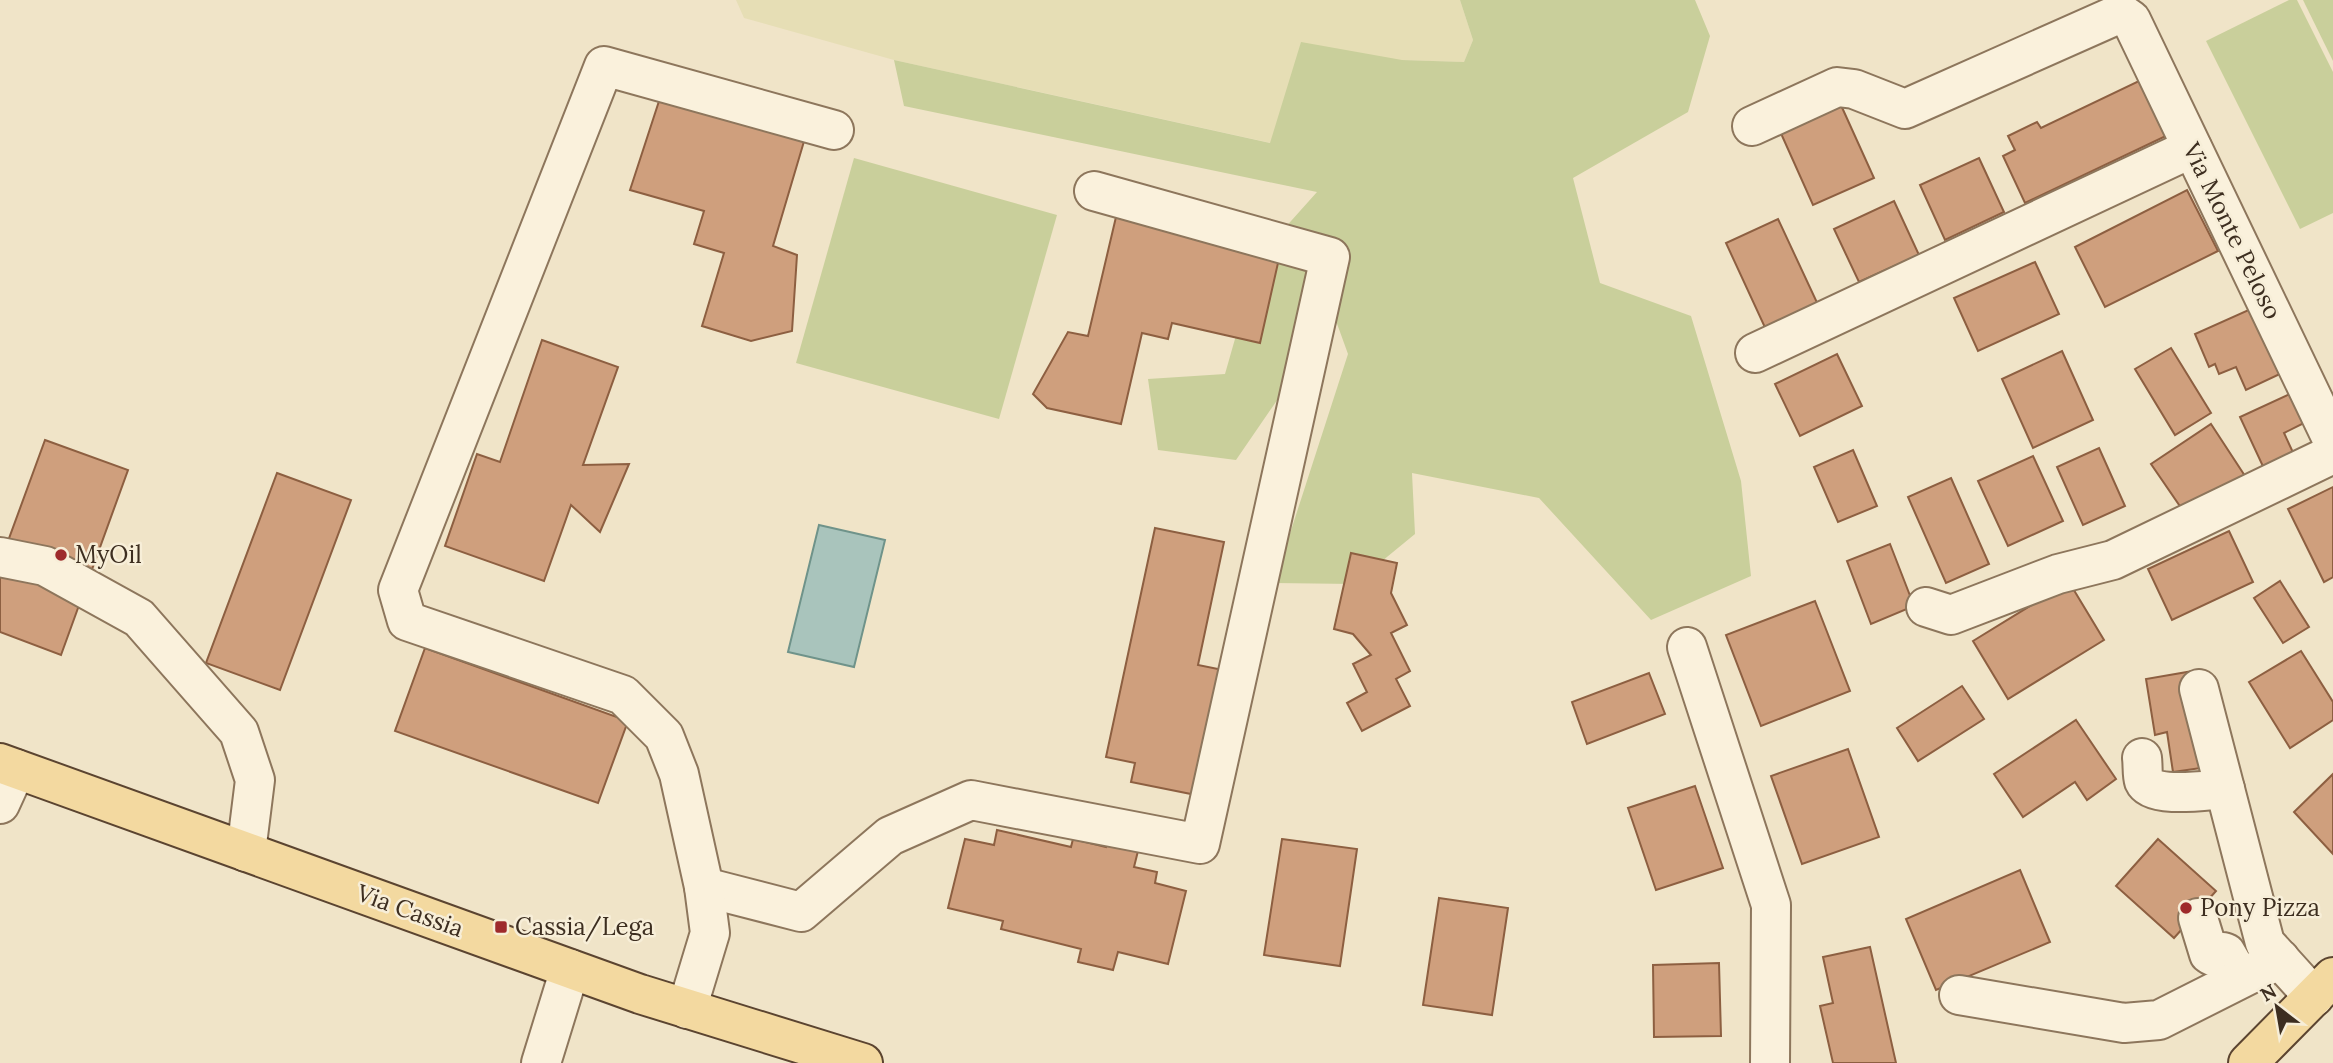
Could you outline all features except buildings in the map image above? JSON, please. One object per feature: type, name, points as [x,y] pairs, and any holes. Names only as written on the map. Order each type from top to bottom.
[{"type":"main road","name":"Via Cassia","points":[[8,766],[570,969],[687,1009],[863,1063]]},
{"type":"main road","points":[[2248,1063],[2324,987]]},
{"type":"street","name":"Via Monte Peloso","points":[[1752,126],[1837,87],[1854,89],[1905,109],[2121,13],[2131,20],[2333,441]]},
{"type":"street","points":[[687,1009],[710,933],[704,887],[679,774],[664,736],[623,695],[407,621],[398,590],[604,66],[834,130]]},
{"type":"street","points":[[1755,353],[2192,148]]},
{"type":"street","points":[[704,887],[800,912],[890,836],[971,800],[1200,844],[1330,257],[1094,191]]},
{"type":"street","points":[[1926,607],[1951,615],[2058,574],[2113,560],[2333,454]]},
{"type":"street","points":[[0,557],[45,566],[139,618],[239,732],[255,780],[246,852]]},
{"type":"street","points":[[1687,647],[1771,905],[1770,1063]]},
{"type":"street","points":[[2199,689],[2265,943],[2280,959],[2324,987]]},
{"type":"street","points":[[2142,758],[2144,781],[2152,789],[2162,792],[2225,789]]},
{"type":"street","points":[[0,804],[8,766]]},
{"type":"street","points":[[2198,918],[2209,954],[2212,956],[2226,953],[2240,978]]},
{"type":"street","points":[[1959,995],[2124,1023],[2159,1020],[2280,959]]},
{"type":"street","points":[[541,1063],[570,969]]},
{"type":"shaded area","points":[[736,0],[1460,0],[1473,40],[1464,62],[1402,60],[1271,143],[894,60],[744,18]]},
{"type":"green space","points":[[1460,0],[1695,0],[1710,36],[1688,112],[1573,178],[1600,283],[1691,316],[1741,481],[1751,576],[1651,620],[1539,498],[1412,473],[1415,534],[1354,584],[1274,583],[1348,354],[1323,285],[1319,339],[1236,460],[1158,450],[1148,379],[1225,374],[1258,258],[1317,192],[904,106],[894,60],[1270,143],[1301,42],[1402,60],[1464,62],[1473,40]]},
{"type":"green space","points":[[2289,0],[2297,0],[2333,72],[2333,213],[2300,229],[2206,41]]},
{"type":"green space","points":[[2303,0],[2333,0],[2333,61]]},
{"type":"green space","points":[[854,158],[1057,215],[999,419],[796,363]]},
{"type":"water","points":[[819,525],[885,540],[854,667],[788,652]]},
{"type":"place","name":"MyOil","points":[[61,555]]},
{"type":"place","name":"Pony Pizza","points":[[2186,908]]},
{"type":"place","name":"Cassia/Lega","points":[[501,927]]}]
